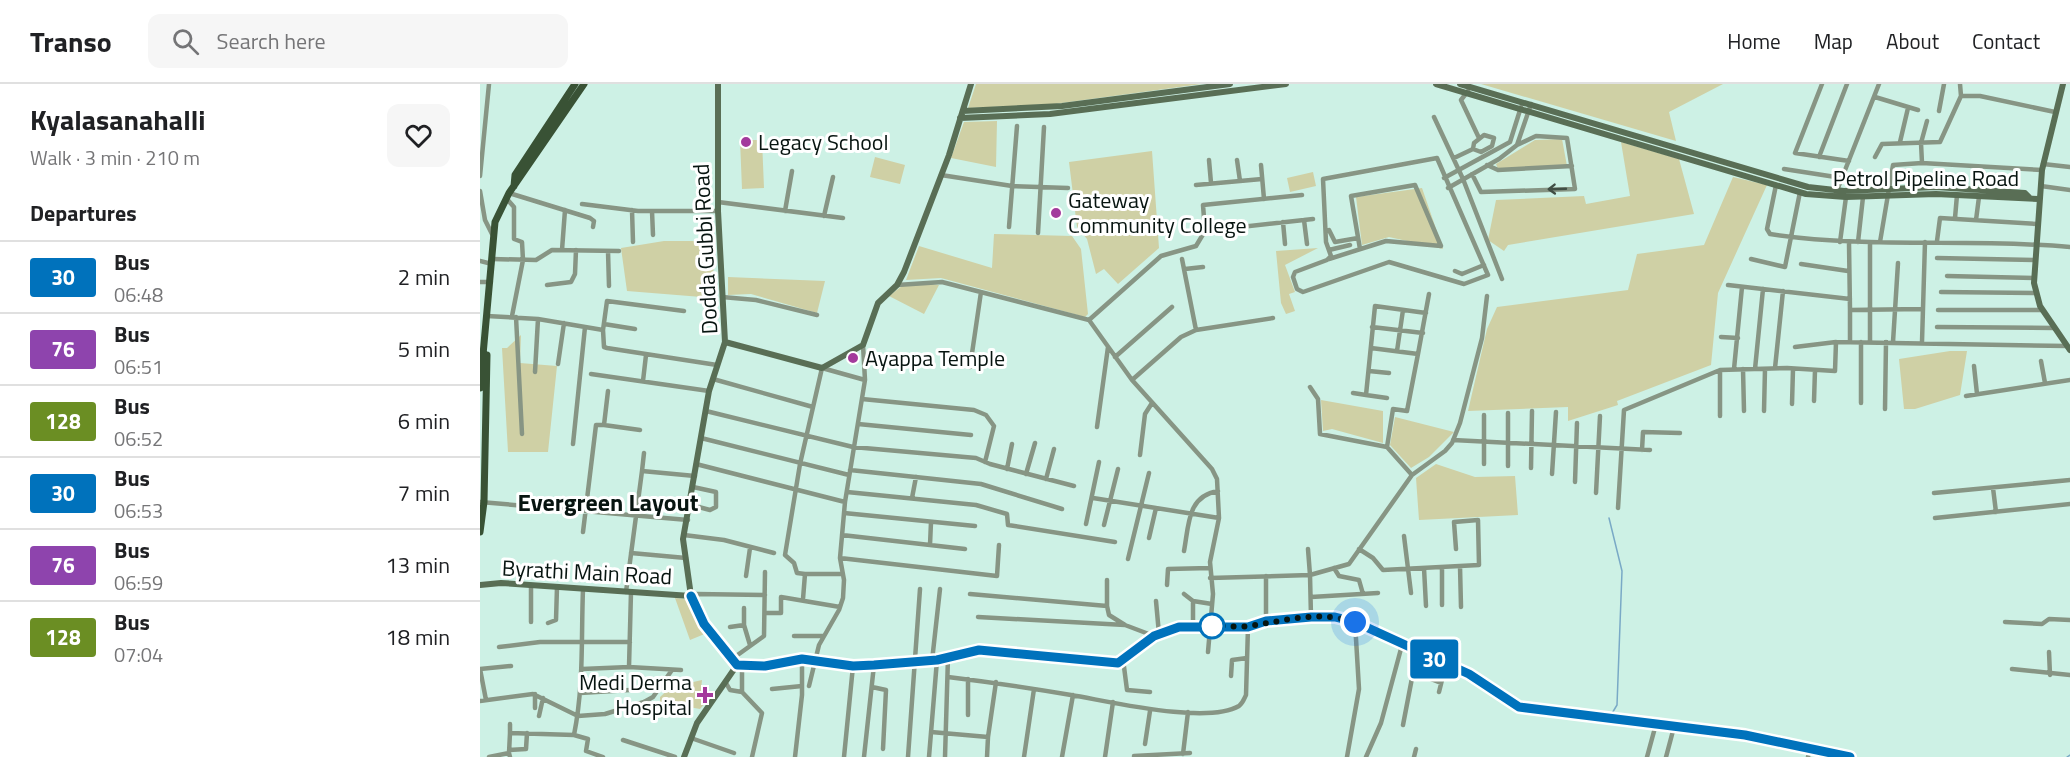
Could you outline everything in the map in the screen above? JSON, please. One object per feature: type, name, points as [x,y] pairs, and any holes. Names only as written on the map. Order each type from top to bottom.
[{"type":"main road","points":[[514,186],[516,175],[575,84]]},
{"type":"main road","points":[[480,388],[491,282],[492,234],[508,195],[584,84]]},
{"type":"main road","name":"Dodda Gubbi Road","points":[[718,84],[718,211],[725,342],[822,368]]},
{"type":"main road","points":[[822,368],[863,345],[878,303],[897,285],[904,272],[941,175],[971,84]]},
{"type":"main road","points":[[961,114],[1034,116],[1230,84]]},
{"type":"main road","points":[[1157,96],[1286,84]]},
{"type":"main road","name":"Petrol Pipeline Road","points":[[1436,84],[1530,107],[1846,197],[1863,197],[1887,192],[1975,194]]},
{"type":"main road","name":"Petrol Pipeline Road","points":[[1460,84],[1468,92]]},
{"type":"main road","points":[[2063,84],[2042,167],[2034,278],[2035,293],[2042,310],[2068,348]]},
{"type":"main road","name":"Petrol Pipeline Road","points":[[1651,143],[1800,192],[1975,194],[2038,199]]},
{"type":"main road","points":[[725,342],[710,391],[684,535],[691,596],[704,624],[739,665],[765,666],[802,659],[853,666],[914,663],[934,661],[979,650],[1118,663],[1157,635],[1193,625],[1248,627],[1266,621],[1335,617],[1355,622],[1469,674],[1519,707],[1602,715],[1617,720],[1745,735],[1851,757]]},
{"type":"main road","points":[[480,532],[484,348]]},
{"type":"main road","name":"Byrathi Main Road","points":[[480,585],[531,585],[691,596]]},
{"type":"main road","points":[[684,757],[697,723],[739,665]]},
{"type":"street","points":[[480,176],[482,127],[489,84]]},
{"type":"street","points":[[1822,84],[1795,153],[1849,161]]},
{"type":"street","points":[[1819,157],[1847,84]]},
{"type":"street","points":[[1836,193],[1879,84]]},
{"type":"street","points":[[1939,111],[1944,84]]},
{"type":"street","points":[[1875,157],[1879,145],[1941,141],[1961,96],[1960,84]]},
{"type":"street","points":[[1468,92],[1468,102],[1463,107],[1479,138]]},
{"type":"street","points":[[1961,96],[1980,96],[2055,112]]},
{"type":"street","points":[[1875,97],[1918,111]]},
{"type":"street","points":[[480,105],[487,106]]},
{"type":"street","points":[[1444,178],[1510,142],[1521,105]]},
{"type":"street","points":[[1517,145],[1530,107]]},
{"type":"street","points":[[1900,142],[1908,108]]},
{"type":"street","points":[[1434,117],[1460,171],[1502,279]]},
{"type":"street","points":[[1922,163],[1921,143],[1927,121]]},
{"type":"street","points":[[1009,227],[1017,126]]},
{"type":"street","points":[[1038,232],[1044,127]]},
{"type":"street","points":[[1454,158],[1473,149],[1479,138],[1489,135],[1495,142],[1483,151],[1473,149]]},
{"type":"street","points":[[1448,188],[1472,174],[1488,166],[1517,145],[1536,136],[1568,138],[1575,189],[1481,192],[1472,174]]},
{"type":"street","points":[[1329,259],[1323,179],[1437,158],[1448,188],[1488,275],[1464,284],[1389,262],[1304,292],[1297,290],[1293,277],[1295,272],[1386,241],[1441,246],[1415,184],[1351,196],[1360,249]]},
{"type":"street","points":[[1482,158],[1488,166],[1498,170],[1572,166]]},
{"type":"street","points":[[1209,160],[1211,183]]},
{"type":"street","points":[[1238,160],[1239,181]]},
{"type":"street","points":[[1880,242],[1891,167],[1922,163],[2070,167]]},
{"type":"street","points":[[1261,165],[1264,199]]},
{"type":"street","points":[[1784,169],[1842,178]]},
{"type":"street","points":[[785,211],[792,171]]},
{"type":"street","points":[[941,175],[1012,186],[1068,188]]},
{"type":"street","points":[[824,216],[833,177]]},
{"type":"street","points":[[1196,185],[1262,179]]},
{"type":"street","points":[[1776,184],[1767,232],[1790,237],[1849,243],[1937,241],[2070,247]]},
{"type":"street","points":[[2041,186],[2070,190]]},
{"type":"street","points":[[480,191],[483,220],[492,234]]},
{"type":"street","points":[[1751,259],[1785,267],[1800,192]]},
{"type":"street","points":[[1975,194],[1976,220]]},
{"type":"street","points":[[508,195],[590,218],[594,221],[593,227]]},
{"type":"street","points":[[508,195],[514,207],[514,239],[522,242],[523,260],[514,317],[522,434]]},
{"type":"street","points":[[1089,320],[1161,256],[1196,246],[1205,231],[1203,205],[1302,195]]},
{"type":"street","points":[[1955,218],[1957,195]]},
{"type":"street","points":[[1840,242],[1846,197]]},
{"type":"street","points":[[1857,242],[1863,197]]},
{"type":"street","points":[[718,202],[843,218]]},
{"type":"street","points":[[582,204],[632,210],[718,211]]},
{"type":"street","points":[[562,250],[565,210]]},
{"type":"street","points":[[632,210],[633,242]]},
{"type":"street","points":[[652,211],[653,234]]},
{"type":"street","points":[[1937,241],[1940,218],[2037,224]]},
{"type":"street","points":[[1205,231],[1313,219]]},
{"type":"street","points":[[1304,220],[1307,244]]},
{"type":"street","points":[[1283,222],[1285,244]]},
{"type":"street","points":[[1327,224],[1335,242],[1358,238]]},
{"type":"street","points":[[1870,242],[1868,274],[1871,288],[1870,342]]},
{"type":"street","points":[[1922,342],[1925,242]]},
{"type":"street","points":[[1849,243],[1850,342]]},
{"type":"street","points":[[1329,250],[1350,246]]},
{"type":"street","points":[[480,261],[538,259],[551,250],[619,251]]},
{"type":"street","points":[[547,285],[571,282],[575,274],[576,250]]},
{"type":"street","points":[[608,251],[609,286]]},
{"type":"street","points":[[1937,258],[2035,260]]},
{"type":"street","points":[[1182,259],[1196,330]]},
{"type":"street","points":[[1893,342],[1898,263]]},
{"type":"street","points":[[1802,264],[1848,271]]},
{"type":"street","points":[[1455,271],[1462,274],[1484,265]]},
{"type":"street","points":[[1185,269],[1203,267]]},
{"type":"street","points":[[1947,276],[2034,278]]},
{"type":"street","points":[[480,282],[491,282]]},
{"type":"street","points":[[897,285],[942,282],[1089,320],[1132,380],[1212,469],[1217,479],[1218,518],[1210,568],[1212,604],[1208,652]]},
{"type":"street","points":[[1728,285],[1850,299]]},
{"type":"street","points":[[1734,369],[1742,287]]},
{"type":"street","points":[[1755,369],[1763,289]]},
{"type":"street","points":[[970,367],[981,291]]},
{"type":"street","points":[[1775,368],[1783,291]]},
{"type":"street","points":[[1941,292],[2035,293]]},
{"type":"street","points":[[1387,447],[1393,409],[1407,411],[1430,294]]},
{"type":"street","points":[[1210,578],[1310,575],[1349,564],[1412,475],[1445,451],[1453,440],[1460,423],[1482,338],[1487,296]]},
{"type":"street","points":[[599,297],[607,301],[684,311]]},
{"type":"street","points":[[722,297],[756,300],[817,315]]},
{"type":"street","points":[[607,301],[604,347],[717,365]]},
{"type":"street","points":[[1366,395],[1374,306],[1426,313]]},
{"type":"street","points":[[1115,357],[1172,307]]},
{"type":"street","points":[[1850,310],[1922,309]]},
{"type":"street","points":[[1397,351],[1403,310]]},
{"type":"street","points":[[1938,310],[2042,310]]},
{"type":"street","points":[[487,316],[538,319],[585,327],[635,329]]},
{"type":"street","points":[[1132,380],[1181,337],[1196,330],[1273,318]]},
{"type":"street","points":[[535,372],[538,319]]},
{"type":"street","points":[[558,364],[564,323]]},
{"type":"street","points":[[573,444],[585,327]]},
{"type":"street","points":[[1372,327],[1423,333]]},
{"type":"street","points":[[1937,327],[2054,328]]},
{"type":"street","points":[[1721,337],[1738,338]]},
{"type":"street","points":[[1795,347],[1836,342],[1922,342],[2068,348]]},
{"type":"street","points":[[1618,508],[1624,410],[1720,370],[1775,368],[1835,371],[1836,342]]},
{"type":"street","points":[[1861,342],[1861,403]]},
{"type":"street","points":[[1885,409],[1886,342]]},
{"type":"street","points":[[808,686],[814,659],[840,607],[843,574],[840,558],[845,502],[865,380],[863,345]]},
{"type":"street","points":[[1096,427],[1108,347]]},
{"type":"street","points":[[1371,348],[1418,354]]},
{"type":"street","points":[[643,381],[646,355]]},
{"type":"street","points":[[2041,362],[2045,383]]},
{"type":"street","points":[[1974,366],[1977,394]]},
{"type":"street","points":[[843,574],[797,573],[794,563],[785,555],[800,464],[822,368],[865,380]]},
{"type":"street","points":[[1743,369],[1744,411]]},
{"type":"street","points":[[1764,411],[1765,369]]},
{"type":"street","points":[[1792,404],[1793,369]]},
{"type":"street","points":[[1720,370],[1720,416]]},
{"type":"street","points":[[1814,401],[1815,370]]},
{"type":"street","points":[[1369,371],[1389,373]]},
{"type":"street","points":[[591,374],[710,391]]},
{"type":"street","points":[[713,379],[813,407]]},
{"type":"street","points":[[1966,396],[2070,380]]},
{"type":"street","points":[[1310,387],[1318,399],[1320,434],[1387,447],[1412,475]]},
{"type":"street","points":[[604,425],[608,391]]},
{"type":"street","points":[[1353,393],[1387,398]]},
{"type":"street","points":[[862,399],[974,410],[986,415],[994,426],[985,462]]},
{"type":"street","points":[[1140,455],[1145,414],[1152,403]]},
{"type":"street","points":[[706,411],[854,447],[965,457],[1074,486]]},
{"type":"street","points":[[1531,468],[1532,411]]},
{"type":"street","points":[[1552,474],[1556,412]]},
{"type":"street","points":[[1508,413],[1508,466]]},
{"type":"street","points":[[1484,415],[1484,464]]},
{"type":"street","points":[[1596,494],[1600,416]]},
{"type":"street","points":[[1575,482],[1577,423]]},
{"type":"street","points":[[858,424],[971,435]]},
{"type":"street","points":[[583,532],[596,425],[640,430]]},
{"type":"street","points":[[1642,450],[1643,432],[1680,433]]},
{"type":"street","points":[[701,438],[800,464],[850,473],[981,484],[1062,509]]},
{"type":"street","points":[[1453,440],[1650,450]]},
{"type":"street","points":[[1026,474],[1035,442]]},
{"type":"street","points":[[1007,469],[1012,444]]},
{"type":"street","points":[[1046,479],[1054,449]]},
{"type":"street","points":[[629,667],[631,553],[644,453]]},
{"type":"street","points":[[1086,524],[1099,462]]},
{"type":"street","points":[[696,464],[845,502]]},
{"type":"street","points":[[1104,525],[1118,469]]},
{"type":"street","points":[[642,471],[695,476]]},
{"type":"street","points":[[1128,559],[1149,473]]},
{"type":"street","points":[[912,498],[916,477]]},
{"type":"street","points":[[1934,493],[2070,480]]},
{"type":"street","points":[[691,505],[710,510],[716,507],[716,492],[693,487]]},
{"type":"street","points":[[1993,488],[1996,512]]},
{"type":"street","points":[[1184,551],[1191,514],[1197,499],[1218,491]]},
{"type":"street","points":[[847,492],[976,505],[1007,514],[1008,525],[1115,542]]},
{"type":"street","points":[[1092,498],[1218,518]]},
{"type":"street","points":[[482,502],[688,520]]},
{"type":"street","points":[[1935,518],[2070,504]]},
{"type":"street","points":[[1149,538],[1156,508]]},
{"type":"street","points":[[844,513],[975,526]]},
{"type":"street","points":[[1359,549],[1373,558],[1383,570],[1479,565],[1478,520],[1454,522],[1456,549]]},
{"type":"street","points":[[930,545],[931,522]]},
{"type":"street","points":[[684,535],[724,540],[774,553]]},
{"type":"street","points":[[842,535],[965,549]]},
{"type":"street","points":[[1404,536],[1410,569],[1411,593]]},
{"type":"street","points":[[840,558],[997,576],[999,545]]},
{"type":"street","points":[[746,576],[750,548]]},
{"type":"street","points":[[1308,549],[1311,617]]},
{"type":"street","points":[[631,553],[686,558]]},
{"type":"street","points":[[1460,566],[1461,607]]},
{"type":"street","points":[[1442,567],[1442,605]]},
{"type":"street","points":[[1167,585],[1168,569],[1210,568]]},
{"type":"street","points":[[1334,568],[1339,576],[1359,580],[1363,594]]},
{"type":"street","points":[[1424,568],[1426,606]]},
{"type":"street","points":[[732,659],[764,636],[765,572]]},
{"type":"street","points":[[803,599],[805,574]]},
{"type":"street","points":[[1266,576],[1266,621]]},
{"type":"street","points":[[1107,580],[1109,615],[1125,625]]},
{"type":"street","points":[[531,585],[531,622]]},
{"type":"street","points":[[548,623],[556,620],[557,587]]},
{"type":"street","points":[[574,735],[582,669],[580,643],[583,589]]},
{"type":"street","points":[[929,757],[940,589]]},
{"type":"street","points":[[908,757],[920,590]]},
{"type":"street","points":[[1311,597],[1378,593]]},
{"type":"street","points":[[691,596],[696,594],[765,595]]},
{"type":"street","points":[[970,594],[1107,606]]},
{"type":"street","points":[[1184,594],[1193,601],[1212,604]]},
{"type":"street","points":[[765,613],[781,613],[782,597],[840,607]]},
{"type":"street","points":[[978,617],[1125,625],[1157,635],[1156,601]]},
{"type":"street","points":[[1193,601],[1193,625]]},
{"type":"street","points":[[744,608],[744,625],[750,645]]},
{"type":"street","points":[[2005,622],[2042,624],[2049,619],[2070,620]]},
{"type":"street","points":[[1347,757],[1359,689],[1355,622]]},
{"type":"street","points":[[730,627],[744,625]]},
{"type":"street","points":[[948,677],[996,682],[1113,702],[1150,711],[1188,712],[1230,709],[1242,703],[1246,695],[1248,627]]},
{"type":"street","points":[[794,636],[824,636]]},
{"type":"street","points":[[500,647],[540,642],[630,642]]},
{"type":"street","points":[[1366,757],[1381,723],[1402,645]]},
{"type":"street","points":[[1402,725],[1417,652]]},
{"type":"street","points":[[2049,652],[2050,675]]},
{"type":"street","points":[[945,757],[948,657]]},
{"type":"street","points":[[1231,676],[1232,660],[1247,658]]},
{"type":"street","points":[[795,757],[802,686],[802,659]]},
{"type":"street","points":[[1123,659],[1127,690],[1150,692]]},
{"type":"street","points":[[1439,692],[1446,664]]},
{"type":"street","points":[[739,665],[742,692]]},
{"type":"street","points":[[864,757],[874,665]]},
{"type":"street","points":[[486,700],[480,669],[511,666]]},
{"type":"street","points":[[844,757],[853,666]]},
{"type":"street","points":[[582,669],[629,667],[681,670]]},
{"type":"street","points":[[2012,669],[2050,675],[2070,675]]},
{"type":"street","points":[[480,701],[535,694],[578,716],[605,714],[653,697],[672,670]]},
{"type":"street","points":[[1413,672],[1441,683]]},
{"type":"street","points":[[968,679],[968,715]]},
{"type":"street","points":[[987,757],[996,682]]},
{"type":"street","points":[[726,683],[730,690],[742,692],[762,713],[752,757]]},
{"type":"street","points":[[772,689],[802,686]]},
{"type":"street","points":[[872,687],[886,690],[884,749]]},
{"type":"street","points":[[1024,757],[1034,689]]},
{"type":"street","points":[[580,693],[630,690]]},
{"type":"street","points":[[535,694],[535,708]]},
{"type":"street","points":[[1062,757],[1073,695]]},
{"type":"street","points":[[510,696],[510,703]]},
{"type":"street","points":[[539,716],[543,698]]},
{"type":"street","points":[[1105,757],[1113,702]]},
{"type":"street","points":[[1145,744],[1150,711]]},
{"type":"street","points":[[1183,754],[1188,712]]},
{"type":"street","points":[[510,724],[510,753]]},
{"type":"street","points":[[1647,757],[1656,724]]},
{"type":"street","points":[[1666,757],[1674,727]]},
{"type":"street","points":[[932,732],[988,736]]},
{"type":"street","points":[[510,733],[574,735],[588,739],[586,751],[603,757]]},
{"type":"street","points":[[489,757],[527,749],[527,733]]},
{"type":"street","points":[[691,738],[734,753]]},
{"type":"street","points":[[623,740],[675,757]]},
{"type":"street","points":[[1414,757],[1416,749]]},
{"type":"street","points":[[1808,757],[1810,749]]},
{"type":"street","points":[[1134,756],[1190,753]]},
{"type":"green space","points":[[976,84],[1202,84],[1054,104],[968,108]]},
{"type":"green space","points":[[1481,84],[1723,84],[1669,112],[1676,141]]},
{"type":"green space","points":[[997,121],[996,167],[951,158],[964,122]]},
{"type":"green space","points":[[1562,139],[1567,166],[1498,169],[1496,164],[1535,140]]},
{"type":"green space","points":[[740,140],[762,140],[764,188],[742,189]]},
{"type":"green space","points":[[1621,142],[1679,159],[1694,214],[1508,245],[1504,251],[1488,240],[1496,200],[1584,196],[1586,204],[1630,196]]},
{"type":"green space","points":[[1152,151],[1159,248],[1118,284],[1104,269],[1096,274],[1087,239],[1077,227],[1069,162]]},
{"type":"green space","points":[[875,157],[905,165],[900,184],[870,177]]},
{"type":"green space","points":[[1313,172],[1316,186],[1290,192],[1287,178]]},
{"type":"green space","points":[[1733,177],[1767,185],[1718,293],[1711,365],[1617,401],[1618,405],[1568,421],[1568,407],[1468,411],[1487,329],[1497,307],[1628,290],[1637,254],[1704,245]]},
{"type":"green space","points":[[1422,188],[1443,249],[1389,237],[1362,245],[1356,197]]},
{"type":"green space","points":[[994,234],[1072,236],[1081,249],[1088,314],[1085,317],[941,278],[906,280],[919,246],[992,268]]},
{"type":"green space","points":[[664,241],[713,241],[714,298],[627,291],[621,248]]},
{"type":"green space","points":[[1318,248],[1285,265],[1295,292],[1289,294],[1295,311],[1286,314],[1281,303],[1276,251]]},
{"type":"green space","points":[[728,277],[825,281],[817,313],[751,294],[728,295]]},
{"type":"green space","points":[[924,283],[939,285],[924,314],[889,296],[902,286]]},
{"type":"green space","points":[[521,335],[520,363],[557,366],[548,452],[508,452],[502,348],[507,348]]},
{"type":"green space","points":[[1950,351],[1967,351],[1960,395],[1915,409],[1904,409],[1899,359]]},
{"type":"green space","points":[[1321,400],[1383,411],[1383,443],[1332,429],[1323,431]]},
{"type":"green space","points":[[1395,417],[1454,432],[1429,457],[1411,468],[1390,445]]},
{"type":"green space","points":[[1436,464],[1475,477],[1515,476],[1518,515],[1419,520],[1416,478]]},
{"type":"green space","points":[[675,598],[686,599],[707,633],[690,640]]},
{"type":"green space","points":[[702,680],[700,699],[708,700],[700,709],[660,702],[660,697],[671,687]]},
{"type":"waterway","points":[[1609,518],[1622,571],[1617,705],[1611,715]]},
{"type":"bus line","name":"30","points":[[691,596],[704,624],[737,665],[765,666],[802,659],[853,666],[914,663],[979,650],[1118,663],[1154,636],[1179,627],[1193,625],[1248,627],[1266,621],[1290,618],[1335,617],[1355,622],[1469,674],[1519,707],[1602,715],[1620,720],[1745,735],[1850,757]]},
{"type":"place","name":"Legacy School","points":[[746,142]]},
{"type":"place","name":"Gateway Community College","points":[[1056,213]]},
{"type":"place","name":"Ayappa Temple","points":[[853,358]]},
{"type":"place","name":"Medi Derma Hospital","points":[[705,695]]},
{"type":"district","name":"Evergreen Layout","points":[[608,502]]},
{"type":"route","points":[[1212,626],[1248,627],[1266,621],[1311,617],[1335,617],[1355,622]]}]
